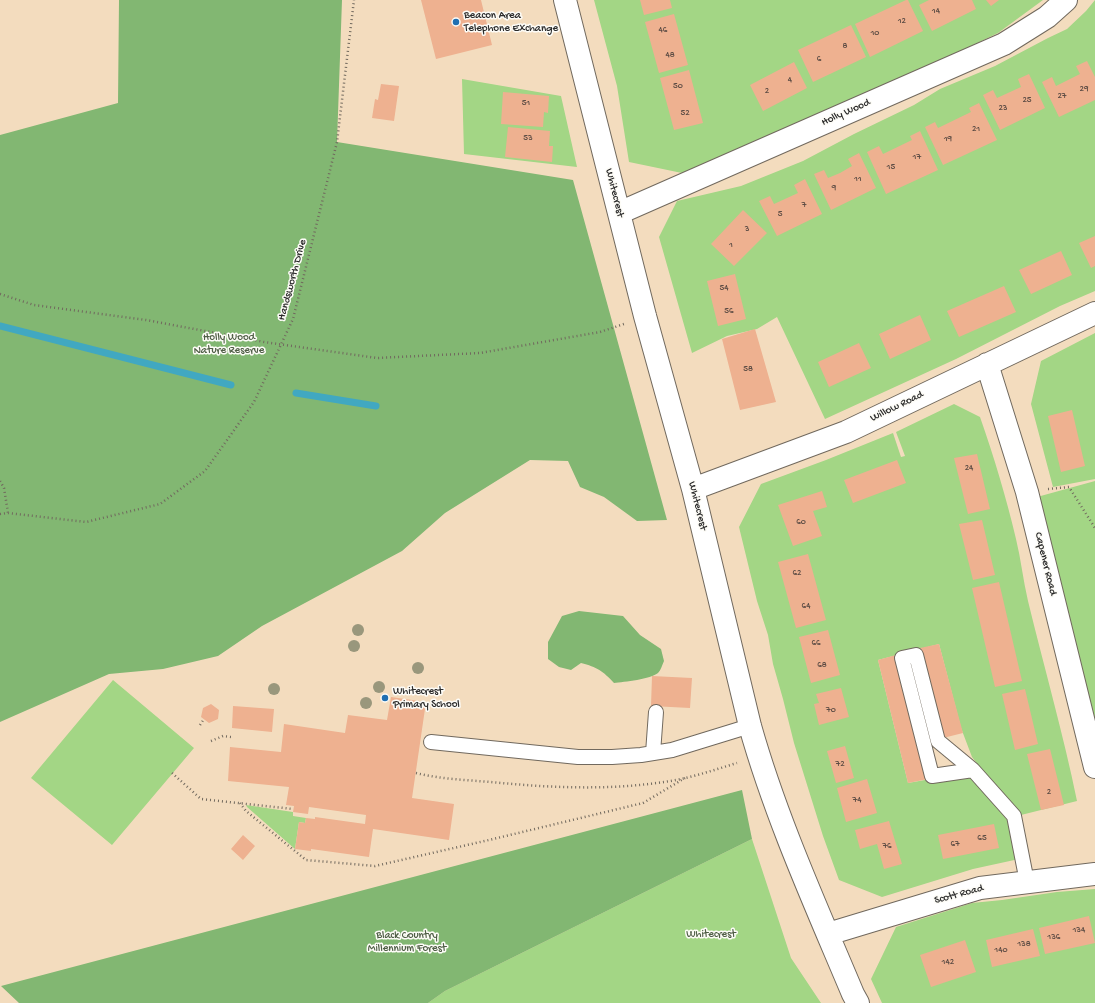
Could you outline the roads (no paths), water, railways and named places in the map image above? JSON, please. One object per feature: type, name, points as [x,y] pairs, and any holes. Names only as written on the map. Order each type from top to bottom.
[{"type":"street","name":"Whitecrest","points":[[565,0],[645,316],[693,489],[750,726],[759,757],[794,854],[858,1003]]},
{"type":"street","name":"Holly Wood","points":[[619,214],[1004,44],[1047,17],[1066,0]]},
{"type":"street","name":"Willow Road","points":[[693,489],[846,432],[1095,313]]},
{"type":"street","name":"Capener Road","points":[[987,364],[1027,492],[1095,767]]},
{"type":"street","name":"Scott Road","points":[[828,934],[980,888],[1095,874]]},
{"type":"lane","points":[[973,770],[932,776],[902,658],[916,655],[938,741],[973,770],[1014,816],[1027,882]]},
{"type":"lane","points":[[653,753],[656,712]]},
{"type":"lane","points":[[431,742],[578,757],[612,757],[653,753],[681,747],[750,726]]},
{"type":"waterway","points":[[0,326],[231,385]]},
{"type":"waterway","points":[[296,393],[376,406]]},
{"type":"place","name":"Beacon Area Telephone Exchange","points":[[456,22]]},
{"type":"place","name":"Whitecrest Primary School","points":[[385,698]]},
{"type":"park label","name":"Holly Wood Nature Reserve","points":[[229,344]]},
{"type":"park label","name":"Black Country Millennium Forest","points":[[407,942]]}]
